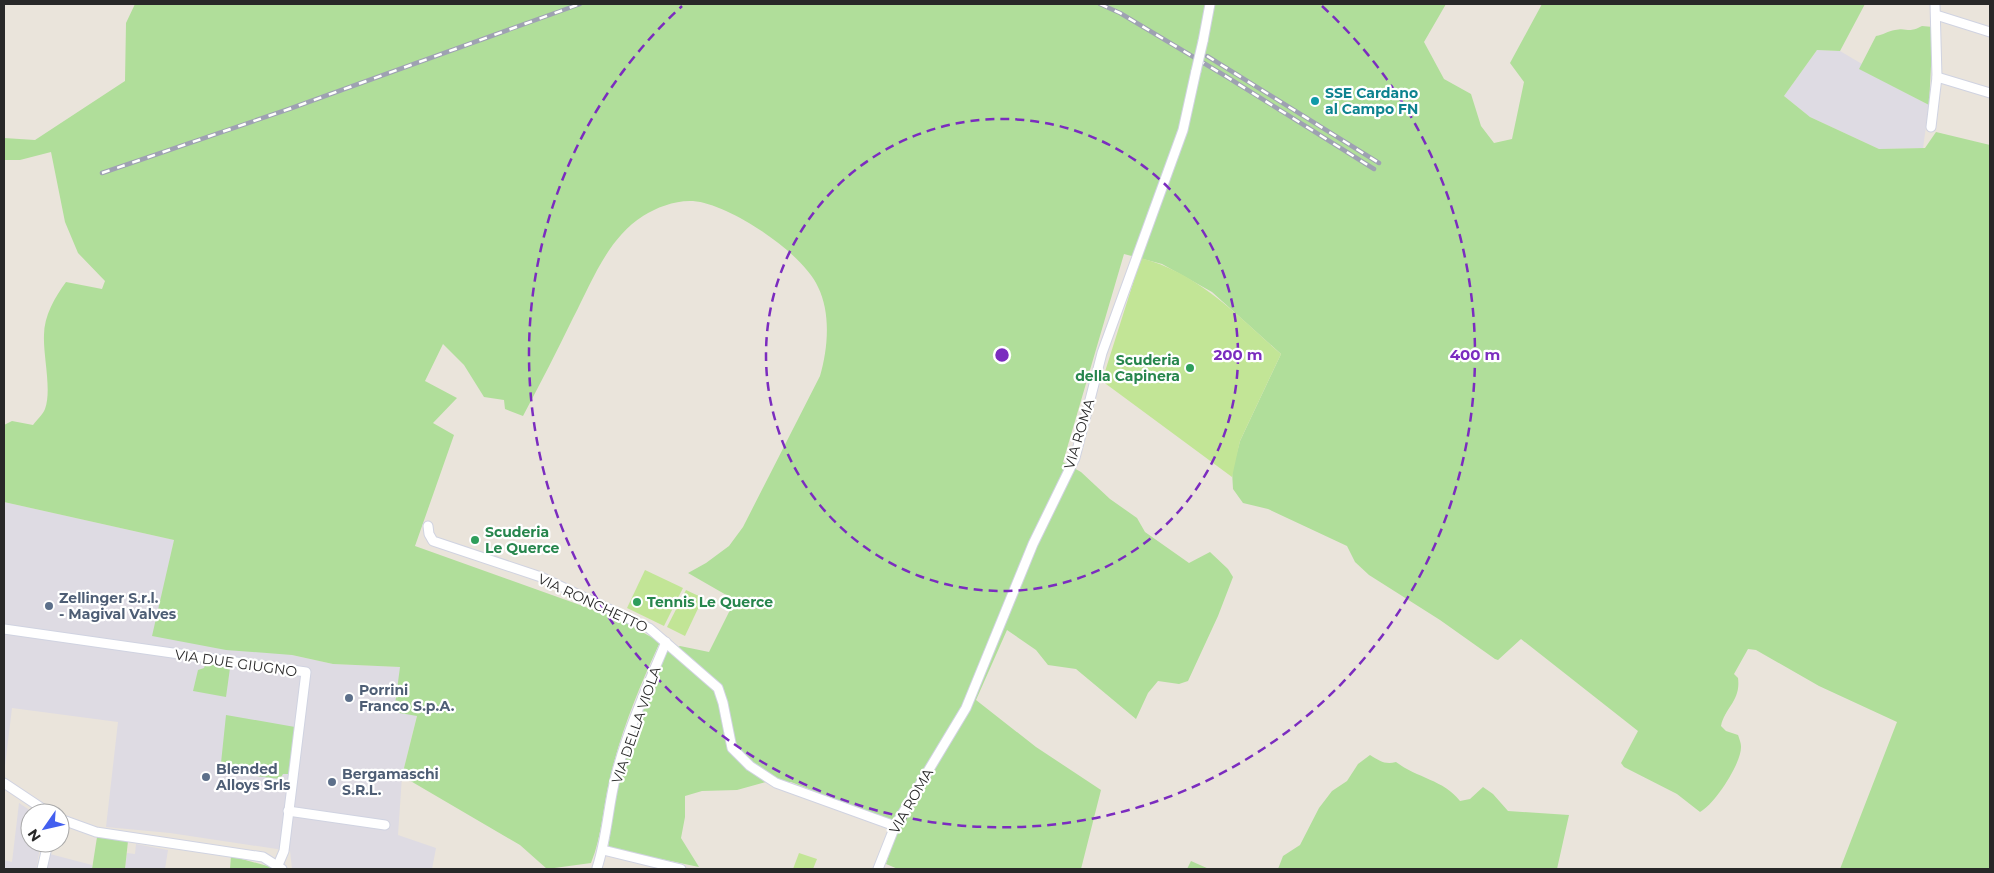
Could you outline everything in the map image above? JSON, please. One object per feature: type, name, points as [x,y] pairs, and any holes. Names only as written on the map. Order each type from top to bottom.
[{"type":"street","name":"VIA ROMA","points":[[878,869],[895,826],[966,708],[1033,544],[1074,458],[1102,353],[1183,130],[1210,4]]},
{"type":"street","points":[[1931,127],[1937,77],[1935,4]]},
{"type":"street","points":[[1936,15],[1990,32]]},
{"type":"street","points":[[1937,77],[1990,93]]},
{"type":"street","name":"VIA RONCHETTO","points":[[428,526],[429,534],[433,541],[541,577],[649,628],[718,688],[732,748],[750,766],[776,783],[895,826]]},
{"type":"street","name":"VIA DUE GIUGNO","points":[[4,629],[306,672],[284,851],[280,867]]},
{"type":"street","name":"VIA DELLA VIOLA","points":[[597,868],[603,850],[616,775],[641,702],[666,642]]},
{"type":"street","points":[[4,783],[33,803]]},
{"type":"street","points":[[288,811],[385,825]]},
{"type":"street","points":[[70,823],[96,832],[263,857],[280,867]]},
{"type":"street","points":[[603,850],[682,869]]},
{"type":"street","points":[[42,869],[46,853]]},
{"type":"shaded area","points":[[1817,50],[1840,51],[1862,64],[1860,69],[1929,105],[1923,148],[1879,149],[1810,117],[1784,96]]},
{"type":"shaded area","points":[[4,502],[174,540],[153,636],[292,655],[333,664],[401,667],[395,712],[417,715],[402,776],[398,835],[436,848],[432,869],[292,869],[290,851],[170,833],[106,827],[118,722],[12,708],[4,774]]},
{"type":"shaded area","points":[[19,803],[20,853],[39,853],[36,869],[4,869],[4,860],[12,862]]},
{"type":"shaded area","points":[[136,844],[168,850],[165,869],[125,869],[127,853],[135,854]]},
{"type":"shaded area","points":[[50,854],[92,865],[92,869],[47,869]]},
{"type":"green space","points":[[135,4],[1446,4],[1424,42],[1444,79],[1471,94],[1481,126],[1494,143],[1512,139],[1524,82],[1510,63],[1542,4],[1865,4],[1840,51],[1817,50],[1784,96],[1810,117],[1879,149],[1925,148],[1936,132],[1990,145],[1990,869],[1840,869],[1897,722],[1819,686],[1756,650],[1748,649],[1734,674],[1738,678],[1737,693],[1721,726],[1726,731],[1738,735],[1741,746],[1737,762],[1719,793],[1700,812],[1677,794],[1624,767],[1621,763],[1638,731],[1521,639],[1498,660],[1495,659],[1440,620],[1369,575],[1355,562],[1347,546],[1268,509],[1243,503],[1233,489],[1232,471],[1240,441],[1281,354],[1212,292],[1162,264],[1124,254],[1063,462],[1081,472],[1110,499],[1137,518],[1145,532],[1189,563],[1210,552],[1228,569],[1233,577],[1218,616],[1188,681],[1179,684],[1158,681],[1148,693],[1136,719],[1076,669],[1048,665],[1036,650],[1007,630],[976,700],[1036,747],[1101,790],[1081,869],[898,869],[886,864],[899,825],[791,782],[766,782],[737,790],[702,791],[685,796],[685,817],[681,838],[699,867],[608,848],[619,777],[663,654],[680,646],[709,652],[735,600],[688,573],[706,563],[729,546],[743,527],[820,376],[825,354],[827,331],[825,308],[818,287],[810,274],[782,246],[764,232],[726,211],[708,204],[687,201],[667,205],[643,216],[630,226],[610,249],[594,276],[523,416],[505,409],[504,400],[484,397],[464,365],[443,344],[425,381],[457,398],[433,423],[454,435],[415,546],[619,619],[660,642],[638,692],[614,760],[598,842],[591,863],[547,869],[520,845],[402,776],[417,716],[394,712],[400,667],[333,664],[292,655],[226,650],[152,636],[174,540],[4,502],[4,425],[12,421],[33,425],[44,411],[47,401],[44,328],[51,307],[66,282],[102,289],[105,281],[78,253],[65,222],[51,152],[20,160],[4,160],[4,138],[35,140],[125,81],[126,23]]},
{"type":"green space","points":[[1922,26],[1933,27],[1929,105],[1859,69],[1876,36],[1899,29],[1913,30]]},
{"type":"green space","name":"Scuderia della Capinera","points":[[1141,258],[1162,265],[1199,285],[1233,311],[1281,354],[1240,441],[1232,477],[1102,381]]},
{"type":"green space","points":[[645,570],[683,588],[664,626],[627,608]]},
{"type":"green space","points":[[686,590],[703,598],[685,636],[667,627]]},
{"type":"green space","points":[[206,663],[230,668],[226,697],[193,691],[198,670],[204,668]]},
{"type":"green space","points":[[226,715],[295,727],[289,774],[283,774],[280,779],[232,773],[232,767],[221,763]]},
{"type":"green space","points":[[1370,755],[1386,763],[1396,762],[1446,788],[1460,801],[1470,799],[1483,787],[1493,794],[1508,811],[1569,815],[1557,869],[1278,869],[1283,856],[1300,845],[1319,808],[1332,791],[1347,781],[1358,764]]},
{"type":"green space","points":[[97,837],[128,841],[125,869],[92,869]]},
{"type":"green space","points":[[799,853],[817,859],[813,869],[793,869]]},
{"type":"green space","points":[[231,856],[271,867],[273,869],[230,869]]},
{"type":"green space","points":[[1191,861],[1209,869],[1187,869]]},
{"type":"railway","points":[[102,173],[289,109],[580,4]]},
{"type":"railway","points":[[1100,4],[1120,13],[1227,77],[1374,169]]},
{"type":"railway","points":[[1207,56],[1379,163]]},
{"type":"place","name":"SSE Cardano al Campo FN","points":[[1315,101]]},
{"type":"place","name":"Scuderia della Capinera","points":[[1190,368]]},
{"type":"place","name":"Scuderia Le Querce","points":[[475,540]]},
{"type":"place","name":"Tennis Le Querce","points":[[637,602]]},
{"type":"place","name":"Zellinger S.r.l. - Magival Valves","points":[[49,606]]},
{"type":"place","name":"Porrini Franco S.p.A.","points":[[349,698]]},
{"type":"place","name":"Blended Alloys Srls","points":[[206,777]]},
{"type":"place","name":"Bergamaschi S.R.L.","points":[[332,782]]}]
